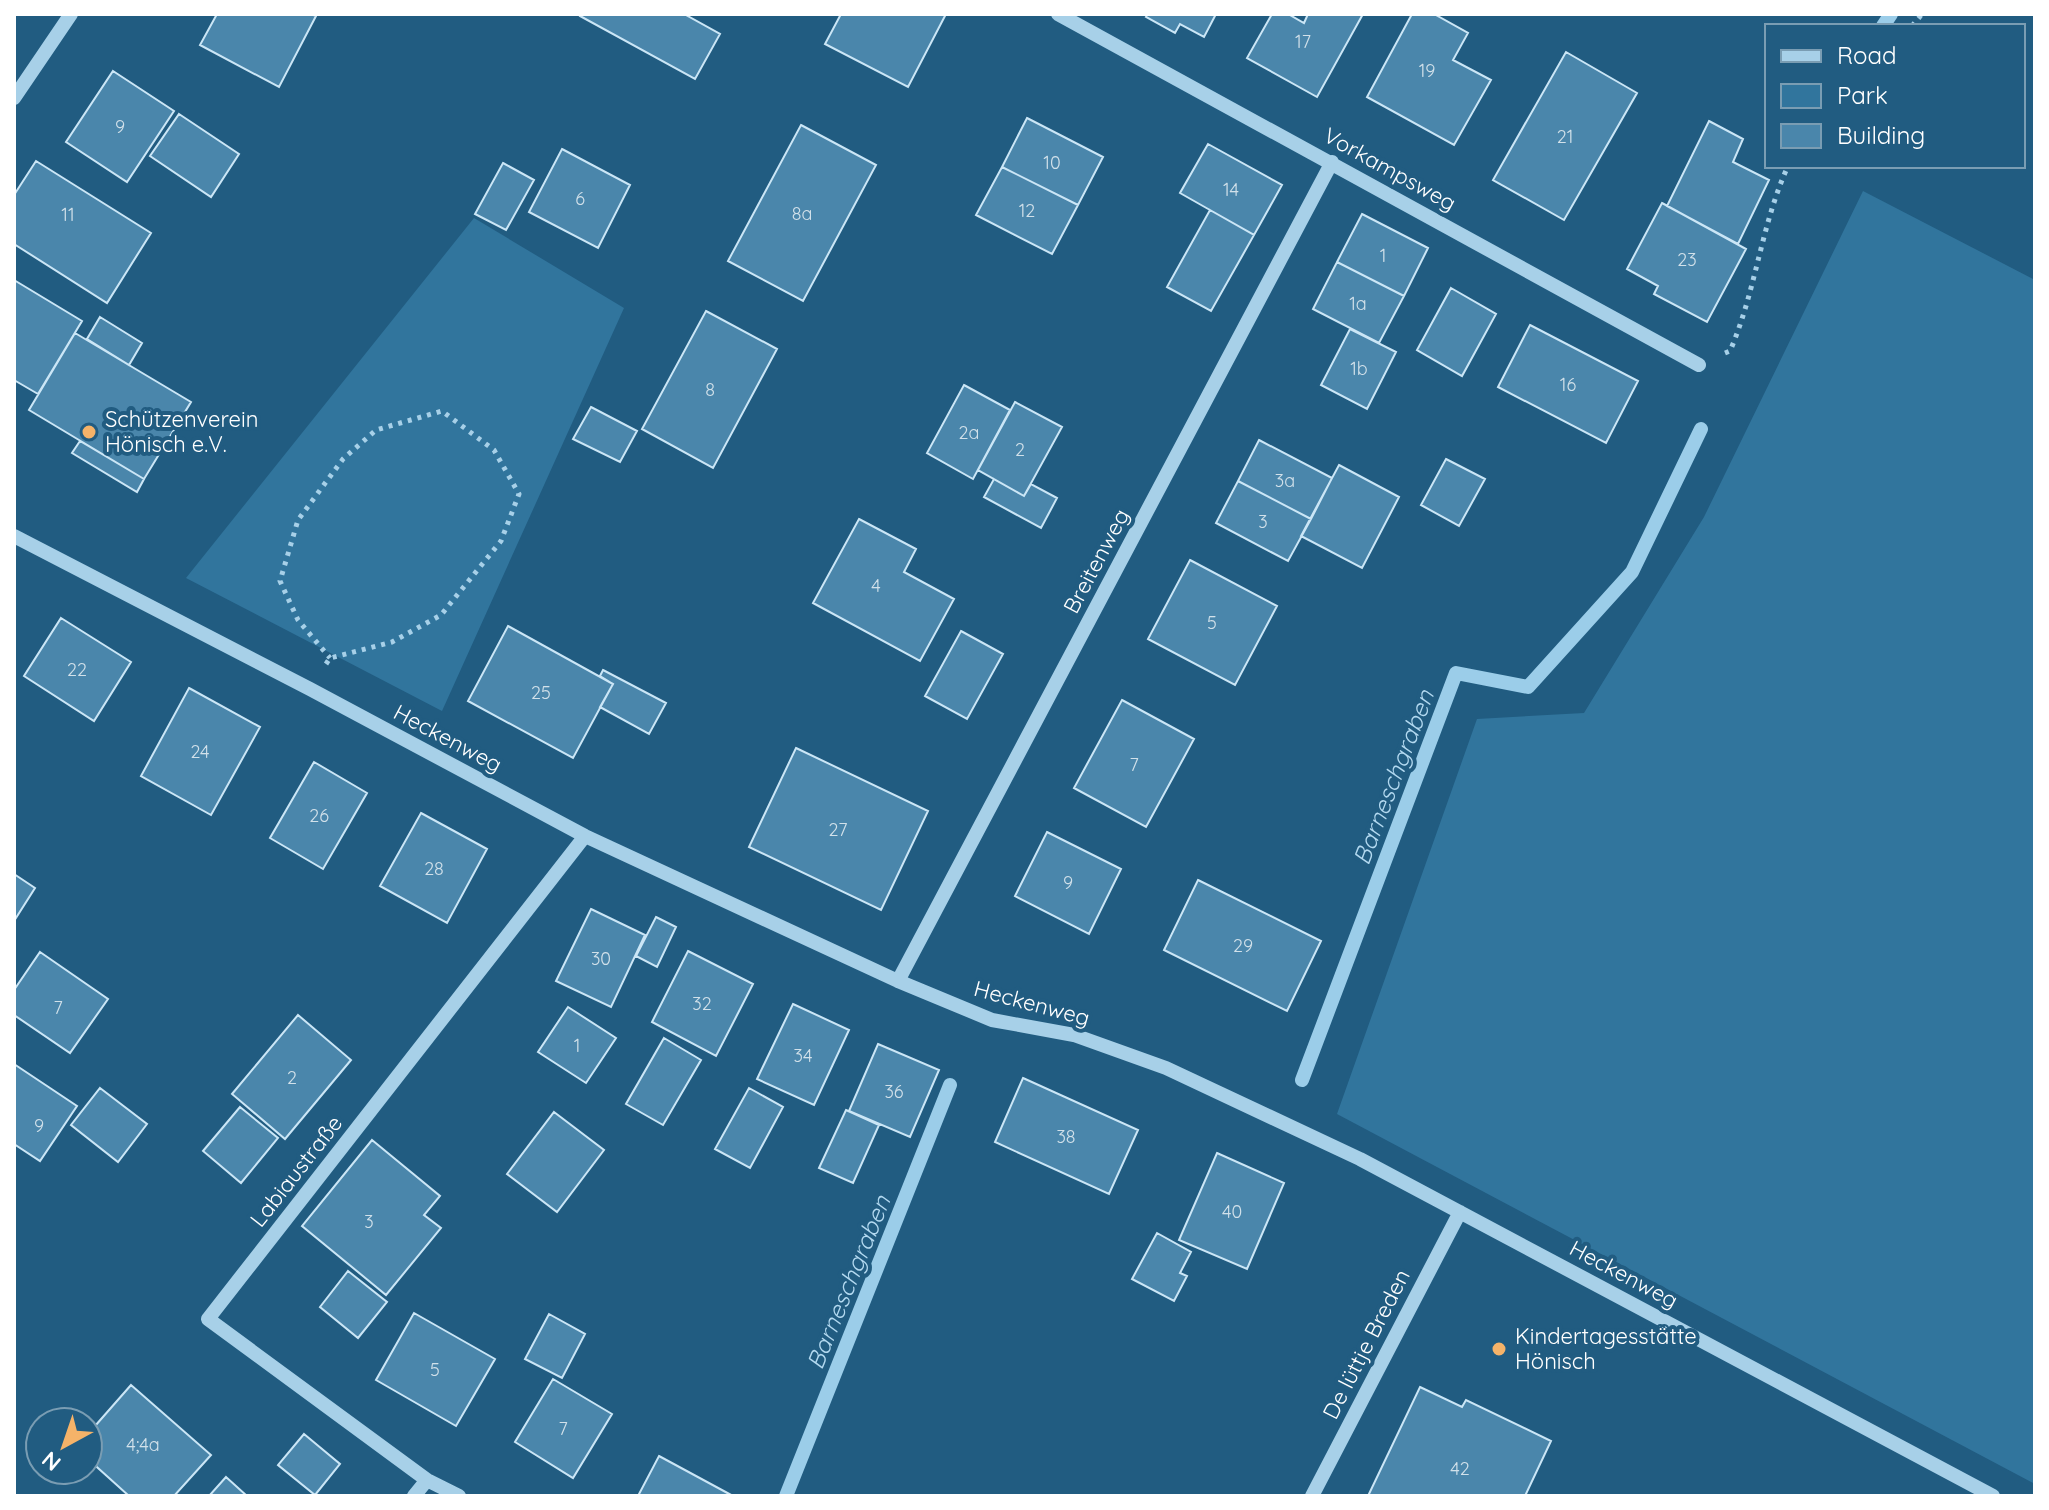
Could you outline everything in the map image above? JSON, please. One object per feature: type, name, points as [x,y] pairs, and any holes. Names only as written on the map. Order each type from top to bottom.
[{"type":"street","points":[[14,98],[71,14]]},
{"type":"street","name":"Vorkampsweg","points":[[1058,14],[1699,365]]},
{"type":"street","name":"Breitenweg","points":[[898,981],[1332,162]]},
{"type":"street","name":"Heckenweg","points":[[14,536],[585,836],[898,981],[992,1020],[1074,1035],[1166,1068],[1360,1159],[1993,1496]]},
{"type":"street","name":"Labiaustraße","points":[[459,1496],[427,1480],[208,1319],[585,836]]},
{"type":"street","name":"De lüttje Breden","points":[[1312,1496],[1460,1212]]},
{"type":"street","points":[[414,1496],[427,1480]]},
{"type":"path","points":[[1699,365],[1730,351],[1741,326],[1756,274],[1763,233],[1787,168]]},
{"type":"path","points":[[310,689],[330,658],[392,642],[441,615],[501,541],[519,494],[494,450],[442,411],[376,430],[343,459],[298,520],[280,581],[298,620],[330,658]]},
{"type":"green space","points":[[1863,191],[2035,280],[2035,1484],[1337,1114],[1477,719],[1584,713],[1704,517]]},
{"type":"green space","points":[[474,218],[624,308],[442,711],[186,578]]},
{"type":"building","points":[[217,14],[316,16],[279,87],[200,45]]},
{"type":"building","points":[[581,14],[684,14],[720,34],[695,79]]},
{"type":"building","points":[[841,14],[946,14],[908,87],[825,44]]},
{"type":"building","points":[[1148,14],[1216,14],[1204,37],[1180,24],[1175,33],[1146,17]]},
{"type":"building","points":[[1272,14],[1288,14],[1304,23],[1308,14],[1363,14],[1317,97],[1247,58]]},
{"type":"building","points":[[1412,14],[1434,14],[1468,33],[1453,60],[1491,80],[1454,145],[1367,97]]},
{"type":"building","points":[[1566,52],[1637,93],[1564,220],[1493,180]]},
{"type":"building","points":[[113,71],[174,111],[127,182],[66,142]]},
{"type":"building","points":[[179,114],[239,154],[211,197],[150,156]]},
{"type":"building","points":[[1027,118],[1103,157],[1078,205],[1002,167]]},
{"type":"building","points":[[1709,121],[1743,139],[1733,162],[1769,180],[1738,244],[1667,206]]},
{"type":"building","points":[[801,125],[876,165],[803,301],[728,261]]},
{"type":"building","points":[[1208,144],[1282,185],[1254,235],[1180,193]]},
{"type":"building","points":[[562,149],[630,185],[598,248],[529,212]]},
{"type":"building","points":[[36,161],[151,233],[107,303],[14,244],[14,195]]},
{"type":"building","points":[[503,163],[534,180],[506,230],[475,214]]},
{"type":"building","points":[[1002,167],[1078,205],[1052,254],[976,215]]},
{"type":"building","points":[[1662,203],[1746,249],[1707,322],[1654,294],[1658,286],[1627,269]]},
{"type":"building","points":[[1210,210],[1254,235],[1211,311],[1167,287]]},
{"type":"building","points":[[1362,214],[1428,248],[1404,296],[1337,262]]},
{"type":"building","points":[[1337,262],[1404,296],[1379,343],[1313,309]]},
{"type":"building","points":[[14,280],[82,321],[38,394],[14,380]]},
{"type":"building","points":[[1451,288],[1496,314],[1462,376],[1417,350]]},
{"type":"building","points":[[706,311],[777,349],[713,468],[642,429]]},
{"type":"building","points":[[100,317],[142,343],[129,365],[87,339]]},
{"type":"building","points":[[1530,325],[1638,381],[1606,443],[1498,387]]},
{"type":"building","points":[[1350,329],[1396,352],[1367,409],[1321,385]]},
{"type":"building","points":[[75,333],[191,402],[144,479],[29,410]]},
{"type":"building","points":[[964,385],[1010,410],[973,479],[927,453]]},
{"type":"building","points":[[1015,402],[1062,427],[1024,496],[978,470]]},
{"type":"building","points":[[591,407],[637,431],[620,462],[573,439]]},
{"type":"building","points":[[1259,440],[1332,478],[1311,519],[1238,481]]},
{"type":"building","points":[[80,441],[144,479],[137,492],[72,453]]},
{"type":"building","points":[[1446,459],[1485,479],[1459,526],[1421,505]]},
{"type":"building","points":[[1339,465],[1399,497],[1362,568],[1301,536]]},
{"type":"building","points":[[994,479],[1024,496],[1031,484],[1057,498],[1041,528],[984,497]]},
{"type":"building","points":[[1238,481],[1311,519],[1288,561],[1216,523]]},
{"type":"building","points":[[859,519],[916,549],[904,572],[954,599],[920,661],[813,603]]},
{"type":"building","points":[[1190,560],[1277,606],[1235,685],[1148,639]]},
{"type":"building","points":[[61,618],[131,662],[94,721],[24,676]]},
{"type":"building","points":[[508,626],[613,684],[573,758],[468,701]]},
{"type":"building","points":[[961,631],[1003,654],[967,719],[925,696]]},
{"type":"building","points":[[603,670],[666,703],[649,734],[600,707],[613,684],[600,676]]},
{"type":"building","points":[[189,688],[260,727],[211,815],[141,776]]},
{"type":"building","points":[[1122,700],[1194,739],[1146,827],[1074,788]]},
{"type":"building","points":[[796,748],[928,811],[881,910],[749,847]]},
{"type":"building","points":[[314,762],[367,793],[323,869],[270,838]]},
{"type":"building","points":[[421,813],[487,849],[447,923],[380,886]]},
{"type":"building","points":[[1047,832],[1121,869],[1089,934],[1015,896]]},
{"type":"building","points":[[14,874],[35,888],[14,921]]},
{"type":"building","points":[[1198,880],[1321,941],[1287,1011],[1164,950]]},
{"type":"building","points":[[591,909],[645,935],[611,1007],[556,981]]},
{"type":"building","points":[[656,917],[676,927],[657,967],[636,956]]},
{"type":"building","points":[[688,951],[753,984],[716,1056],[652,1022]]},
{"type":"building","points":[[40,952],[108,999],[70,1053],[14,1015],[14,990]]},
{"type":"building","points":[[793,1004],[849,1030],[814,1105],[757,1079]]},
{"type":"building","points":[[568,1007],[616,1038],[586,1083],[538,1052]]},
{"type":"building","points":[[298,1015],[351,1060],[285,1139],[232,1094]]},
{"type":"building","points":[[664,1038],[701,1060],[663,1125],[626,1104]]},
{"type":"building","points":[[878,1044],[939,1070],[910,1137],[849,1111]]},
{"type":"building","points":[[14,1064],[77,1106],[40,1161],[14,1144]]},
{"type":"building","points":[[1023,1078],[1138,1130],[1109,1194],[995,1142]]},
{"type":"building","points":[[100,1088],[147,1124],[118,1162],[71,1125]]},
{"type":"building","points":[[749,1088],[783,1107],[750,1168],[715,1149]]},
{"type":"building","points":[[240,1107],[278,1138],[241,1183],[203,1151]]},
{"type":"building","points":[[846,1110],[879,1125],[853,1183],[819,1168]]},
{"type":"building","points":[[554,1112],[604,1150],[557,1212],[507,1174]]},
{"type":"building","points":[[372,1140],[440,1196],[424,1215],[441,1228],[386,1295],[302,1226]]},
{"type":"building","points":[[1217,1153],[1284,1183],[1247,1269],[1179,1240]]},
{"type":"building","points":[[1157,1233],[1191,1252],[1180,1273],[1187,1276],[1174,1301],[1132,1279]]},
{"type":"building","points":[[348,1271],[387,1302],[358,1338],[320,1307]]},
{"type":"building","points":[[414,1313],[495,1359],[456,1426],[376,1380]]},
{"type":"building","points":[[549,1314],[585,1334],[562,1378],[525,1359]]},
{"type":"building","points":[[553,1379],[612,1414],[573,1478],[515,1442]]},
{"type":"building","points":[[131,1385],[211,1455],[174,1496],[129,1496],[104,1473],[104,1416]]},
{"type":"building","points":[[1420,1387],[1462,1407],[1466,1400],[1551,1441],[1525,1496],[1368,1496]]},
{"type":"building","points":[[304,1434],[340,1464],[315,1495],[278,1465]]},
{"type":"building","points":[[659,1456],[733,1496],[638,1496]]},
{"type":"building","points":[[226,1477],[247,1496],[209,1496]]},
{"type":"waterway","name":"Barneschgraben","points":[[1884,24],[1891,14]]},
{"type":"waterway","name":"Barneschgraben","points":[[1302,1080],[1456,673],[1528,687],[1632,572],[1701,429]]},
{"type":"waterway","name":"Barneschgraben","points":[[786,1496],[950,1085]]},
{"type":"place","name":"Schützenverein Hönisch e.V.","points":[[89,432]]},
{"type":"place","name":"Kindertagesstätte Hönisch","points":[[1499,1349]]}]
